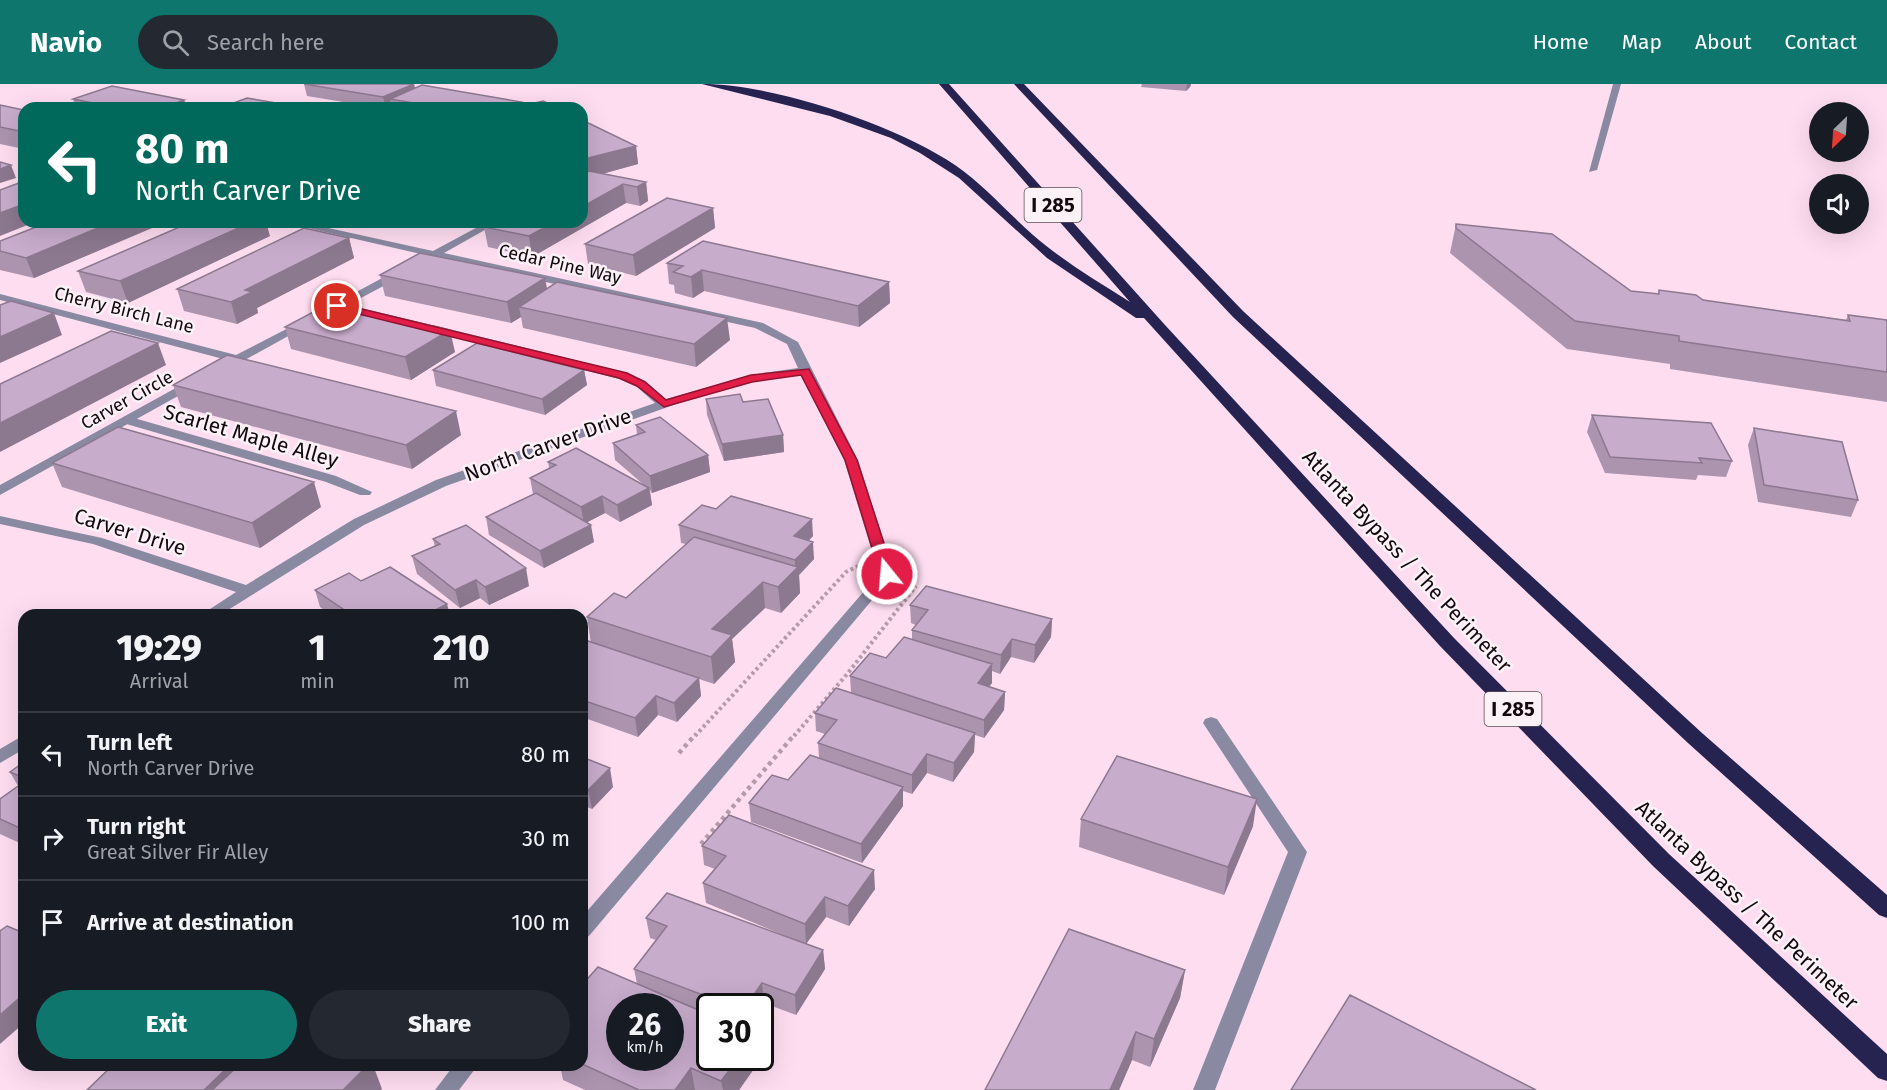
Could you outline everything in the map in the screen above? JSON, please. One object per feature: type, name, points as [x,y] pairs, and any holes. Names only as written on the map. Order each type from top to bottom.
[{"type":"highway","points":[[707,84],[764,95],[822,110],[880,131],[918,148],[969,180],[1038,245],[1160,328]]},
{"type":"highway","name":"Atlanta Bypass / The Perimeter","points":[[944,84],[1160,328],[1447,642],[1660,860],[1887,1070]]},
{"type":"highway","name":"I 285","points":[[1019,84],[1238,314],[1686,730],[1887,909]]},
{"type":"street","points":[[1592,170],[1617,84]]},
{"type":"street","name":"Cedar Pine Way","points":[[315,228],[759,325],[792,342],[805,371]]},
{"type":"street","name":"Carver Circle","points":[[0,491],[207,375],[483,228]]},
{"type":"street","name":"Cherry Birch Lane","points":[[0,297],[239,359]]},
{"type":"street","points":[[337,306],[360,311]]},
{"type":"street","points":[[417,324],[623,376],[641,384],[664,404]]},
{"type":"street","points":[[105,339],[126,330]]},
{"type":"street","points":[[588,924],[887,574],[851,460],[805,371]]},
{"type":"street","name":"North Carver Drive","points":[[218,609],[245,590],[359,522],[441,483],[664,404],[751,379],[805,371]]},
{"type":"street","name":"Scarlet Maple Alley","points":[[127,420],[331,479],[365,492]]},
{"type":"street","name":"Carver Drive","points":[[0,520],[97,541],[245,590]]},
{"type":"street","points":[[1204,1090],[1298,852],[1211,723]]},
{"type":"street","points":[[0,757],[18,745]]},
{"type":"street","points":[[446,1090],[462,1071]]},
{"type":"path","points":[[679,753],[846,572]]},
{"type":"path","points":[[701,844],[848,673],[916,586]]},
{"type":"building","points":[[304,84],[414,84],[383,97]]},
{"type":"building","points":[[422,85],[521,102],[408,102],[390,99]]},
{"type":"building","points":[[112,86],[184,100],[178,102],[88,102],[73,99]]},
{"type":"building","points":[[247,98],[270,102],[236,102]]},
{"type":"building","points":[[0,105],[18,109],[18,131],[0,127]]},
{"type":"building","points":[[588,123],[636,146],[588,158]]},
{"type":"building","points":[[0,162],[11,165],[0,169]]},
{"type":"building","points":[[588,172],[646,182],[637,187],[623,184],[588,204]]},
{"type":"building","points":[[18,183],[18,206],[0,213],[0,190]]},
{"type":"building","points":[[667,198],[713,208],[633,255],[585,244]]},
{"type":"building","points":[[1456,224],[1552,234],[1631,291],[1659,294],[1659,290],[1696,295],[1703,300],[1850,321],[1848,315],[1887,320],[1887,372],[1679,341],[1679,336],[1575,321],[1456,228]]},
{"type":"building","points":[[34,228],[98,228],[26,258],[0,251],[0,241]]},
{"type":"building","points":[[177,228],[239,228],[120,281],[78,271]]},
{"type":"building","points":[[304,228],[349,238],[245,290],[252,292],[231,302],[177,289]]},
{"type":"building","points":[[489,228],[544,228],[529,236]]},
{"type":"building","points":[[703,241],[889,282],[858,306],[702,270],[691,277],[673,272],[683,266],[667,263]]},
{"type":"building","points":[[420,253],[545,278],[507,302],[380,275]]},
{"type":"building","points":[[557,282],[727,318],[694,344],[519,307]]},
{"type":"building","points":[[11,301],[54,313],[0,337],[0,305]]},
{"type":"building","points":[[332,302],[450,330],[405,357],[285,327]]},
{"type":"building","points":[[111,331],[158,343],[0,423],[0,384]]},
{"type":"building","points":[[477,343],[584,370],[542,399],[433,370]]},
{"type":"building","points":[[227,355],[456,411],[406,445],[173,385]]},
{"type":"building","points":[[740,394],[743,402],[768,399],[783,435],[722,444],[706,399]]},
{"type":"building","points":[[1592,415],[1711,423],[1732,461],[1699,458],[1702,463],[1610,457]]},
{"type":"building","points":[[660,417],[708,455],[650,476],[613,443],[645,432],[636,425]]},
{"type":"building","points":[[118,427],[314,482],[252,523],[52,463]]},
{"type":"building","points":[[1754,428],[1842,442],[1858,500],[1764,485]]},
{"type":"building","points":[[576,448],[649,488],[617,505],[602,496],[581,507],[530,478],[556,465],[548,462]]},
{"type":"building","points":[[536,493],[591,525],[540,551],[486,517]]},
{"type":"building","points":[[731,496],[812,519],[794,536],[813,542],[795,560],[679,525],[702,505],[716,509]]},
{"type":"building","points":[[466,525],[526,568],[485,587],[476,580],[455,590],[412,556],[440,544],[433,539]]},
{"type":"building","points":[[694,537],[798,567],[778,587],[763,582],[712,629],[732,635],[711,657],[588,617],[614,593],[626,598]]},
{"type":"building","points":[[390,567],[447,604],[437,609],[343,609],[315,590],[349,573],[361,581]]},
{"type":"building","points":[[926,586],[1052,619],[1035,645],[1012,639],[1001,655],[912,630],[928,610],[910,605]]},
{"type":"building","points":[[904,637],[992,664],[978,683],[1005,692],[984,720],[850,676],[870,653],[886,658]]},
{"type":"building","points":[[588,641],[699,678],[674,703],[656,696],[635,718],[588,702]]},
{"type":"building","points":[[836,688],[975,733],[954,763],[927,754],[912,775],[818,743],[837,720],[815,713]]},
{"type":"building","points":[[810,755],[903,787],[861,844],[749,803],[772,775],[788,780]]},
{"type":"building","points":[[1117,756],[1257,799],[1228,867],[1081,819]]},
{"type":"building","points":[[588,759],[610,768],[588,790]]},
{"type":"building","points":[[18,766],[18,775],[10,772]]},
{"type":"building","points":[[18,786],[18,827],[0,819],[0,799]]},
{"type":"building","points":[[729,815],[874,870],[848,906],[825,897],[805,924],[703,883],[726,856],[702,846]]},
{"type":"building","points":[[667,893],[823,950],[795,995],[762,983],[755,993],[698,993],[634,969],[667,926],[646,918]]},
{"type":"building","points":[[7,926],[18,931],[18,999],[0,1015],[0,931]]},
{"type":"building","points":[[1069,929],[1185,970],[1154,1039],[1136,1032],[1110,1090],[985,1090]]},
{"type":"building","points":[[598,967],[659,993],[606,993],[606,1071],[684,1071],[684,1004],[696,1009],[696,1070],[691,1068],[675,1090],[639,1090],[588,1067],[588,978]]},
{"type":"building","points":[[1350,995],[1536,1090],[1291,1090]]},
{"type":"building","points":[[107,1071],[224,1071],[204,1090],[87,1090]]},
{"type":"building","points":[[233,1071],[362,1071],[343,1090],[212,1090]]},
{"type":"building","points":[[698,1071],[729,1071],[721,1081]]},
{"type":"route","points":[[337,306],[522,349],[623,376],[641,384],[664,404],[751,379],[805,371],[851,460],[887,574]]}]
